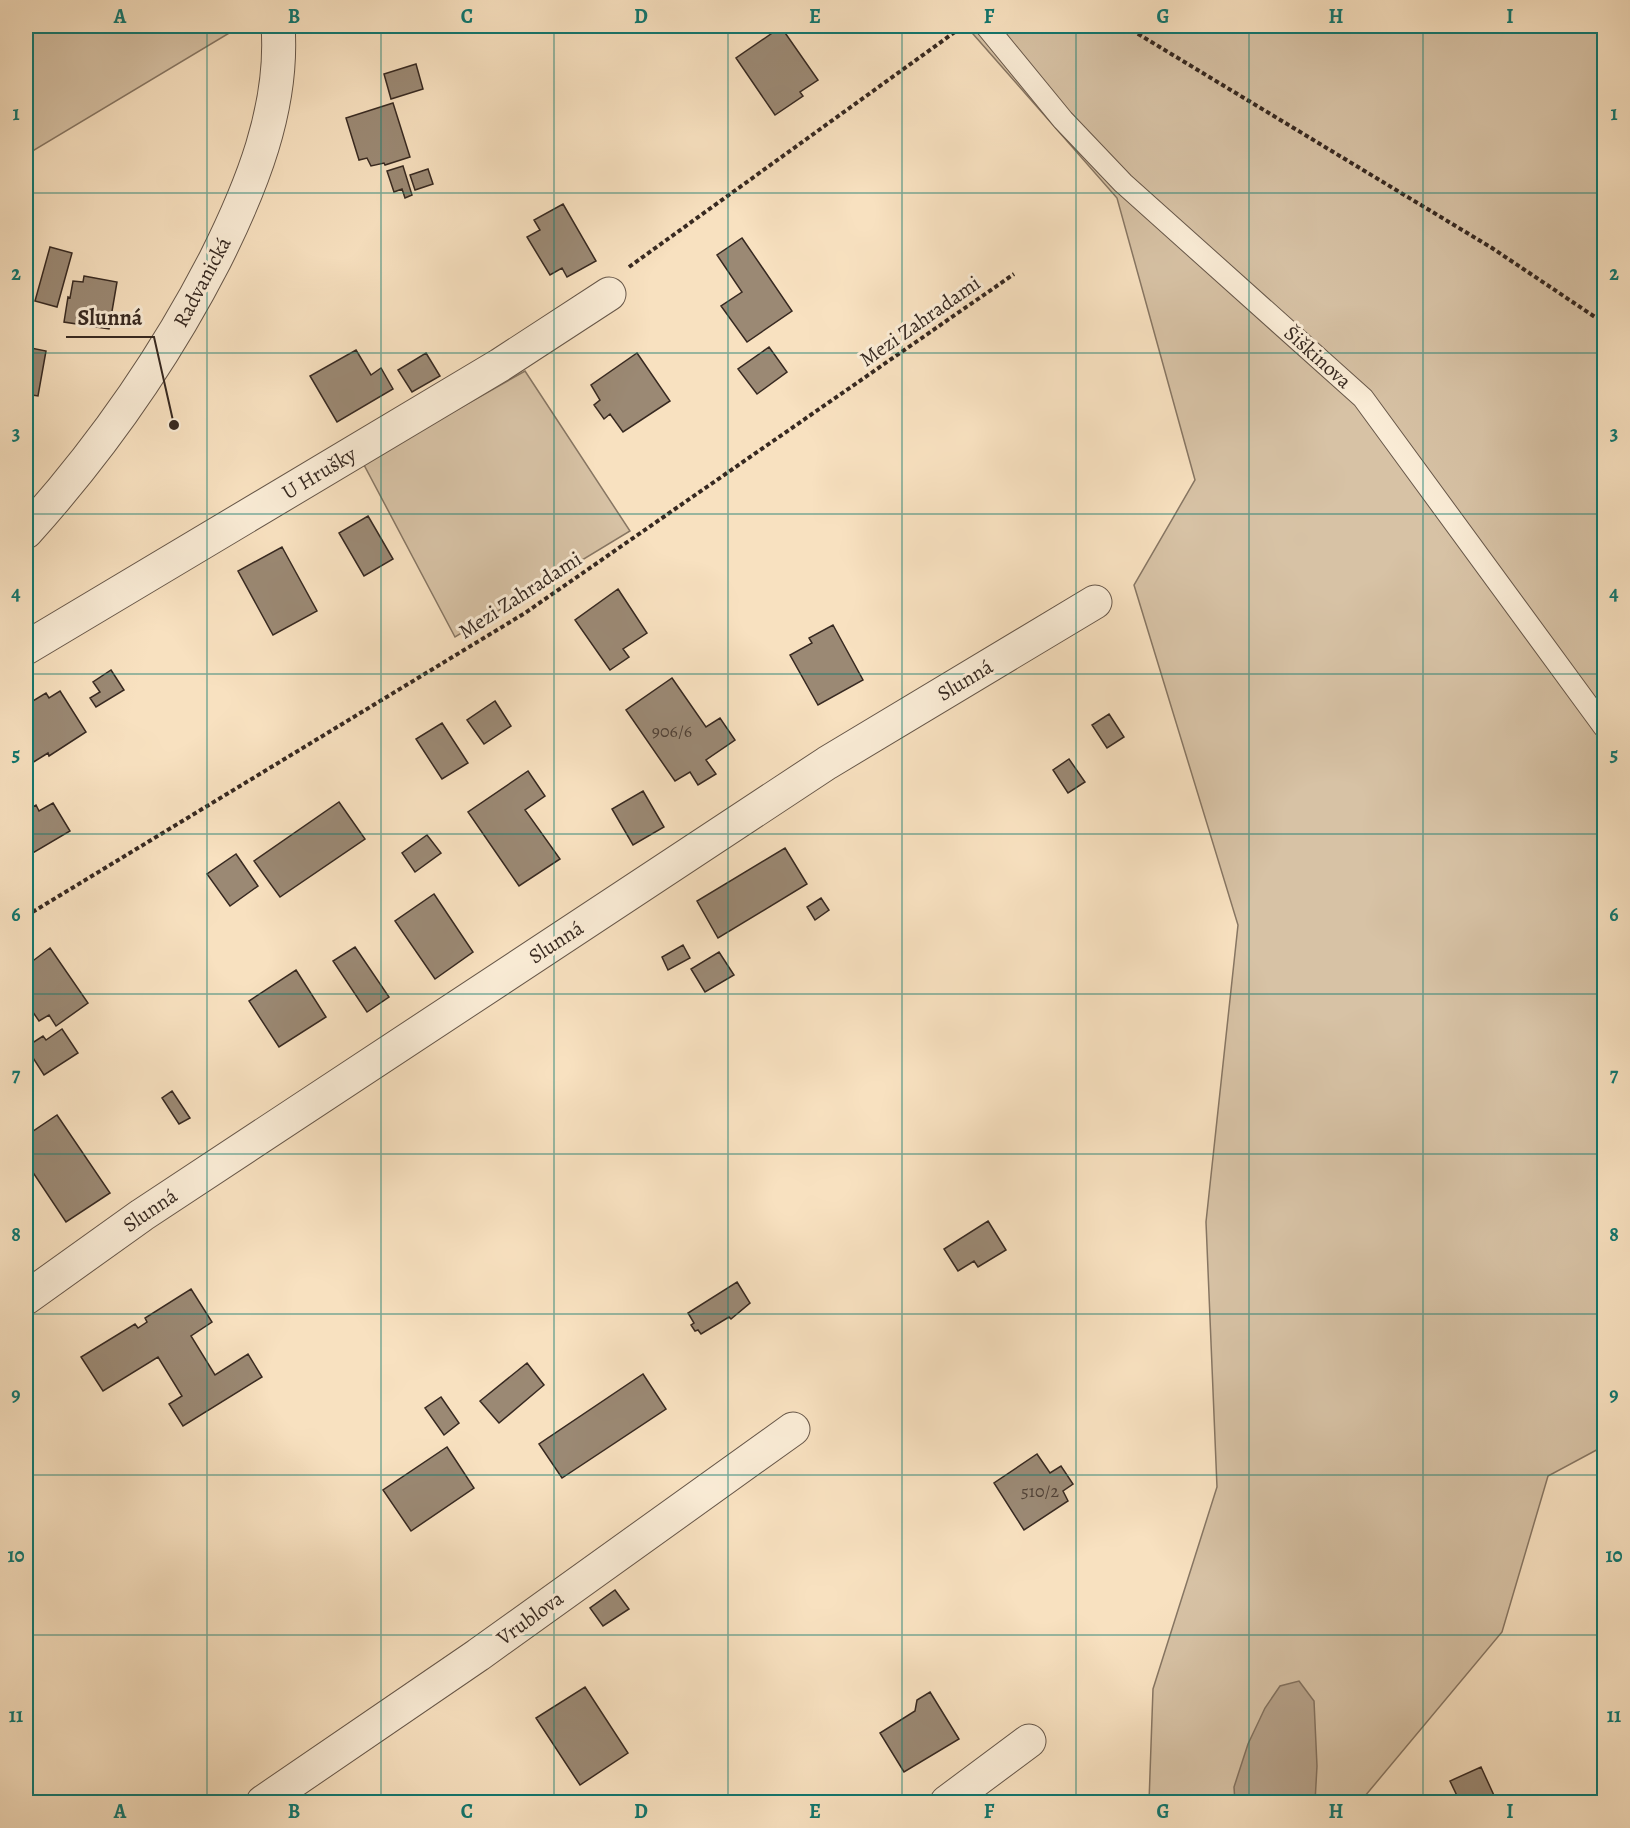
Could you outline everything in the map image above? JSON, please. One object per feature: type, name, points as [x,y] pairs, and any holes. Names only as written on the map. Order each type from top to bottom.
[{"type":"street","name":"Radvanická","points":[[26,532],[82,466],[144,381],[192,304],[236,217],[271,117],[278,62],[278,26]]},
{"type":"street","name":"U Hrušky","points":[[26,648],[500,365],[609,294]]},
{"type":"street","name":"Slunná","points":[[26,1298],[142,1215],[827,763],[1095,602]]},
{"type":"street","name":"Vrublova","points":[[263,1803],[478,1655],[793,1429]]},
{"type":"street","points":[[947,1803],[1029,1741]]},
{"type":"lane","name":"Šiškinova","points":[[986,26],[1064,120],[1123,183],[1364,398],[1605,727]]},
{"type":"path","points":[[609,294],[617,276],[964,26]]},
{"type":"path","points":[[1125,26],[1492,248],[1595,317],[1605,321]]},
{"type":"path","name":"Mezi Zahradami","points":[[26,916],[525,613],[1014,274]]},
{"type":"shaded area","points":[[26,26],[241,26],[26,155]]},
{"type":"shaded area","points":[[966,26],[1604,26],[1604,1446],[1548,1476],[1502,1632],[1360,1802],[1149,1802],[1153,1689],[1217,1487],[1206,1222],[1238,925],[1134,585],[1195,480],[1117,198]]},
{"type":"shaded area","points":[[525,371],[630,531],[455,637],[363,463]]},
{"type":"shaded area","points":[[1299,1681],[1314,1701],[1317,1766],[1315,1802],[1235,1802],[1234,1787],[1248,1744],[1265,1708],[1280,1686]]},
{"type":"building","points":[[781,27],[818,80],[800,92],[803,96],[775,115],[736,58]]},
{"type":"building","points":[[416,64],[423,89],[391,99],[384,74]]},
{"type":"building","points":[[393,103],[410,157],[385,165],[384,163],[371,166],[367,158],[359,160],[346,118]]},
{"type":"building","points":[[403,166],[412,195],[405,198],[402,189],[394,192],[387,171]]},
{"type":"building","points":[[428,169],[433,184],[415,190],[410,175]]},
{"type":"building","points":[[563,204],[596,261],[567,277],[562,268],[550,275],[527,237],[540,230],[534,220]]},
{"type":"building","points":[[742,238],[792,311],[747,342],[721,306],[742,292],[717,255]]},
{"type":"building","points":[[50,247],[72,253],[57,307],[35,301]]},
{"type":"building","points":[[84,276],[117,282],[109,329],[64,322],[73,281],[83,282]]},
{"type":"building","points":[[26,347],[46,351],[38,396],[26,394]]},
{"type":"building","points":[[769,347],[787,372],[757,394],[738,369]]},
{"type":"building","points":[[356,350],[371,375],[381,368],[393,389],[337,422],[310,376]]},
{"type":"building","points":[[426,353],[440,376],[412,392],[398,370]]},
{"type":"building","points":[[637,353],[670,401],[623,432],[610,414],[604,419],[594,405],[600,400],[591,385]]},
{"type":"building","points":[[368,516],[393,559],[364,576],[339,533]]},
{"type":"building","points":[[282,547],[317,611],[273,635],[238,571]]},
{"type":"building","points":[[618,589],[647,633],[623,649],[629,657],[610,670],[575,620]]},
{"type":"building","points":[[833,625],[863,680],[818,705],[790,655],[812,643],[809,638]]},
{"type":"building","points":[[111,670],[124,690],[96,707],[90,698],[100,692],[93,682]]},
{"type":"building","points":[[672,678],[706,727],[720,718],[735,740],[706,760],[716,774],[698,785],[690,772],[675,781],[626,710]]},
{"type":"building","points":[[60,691],[86,732],[49,756],[48,753],[32,763],[26,753],[26,703],[46,693],[49,698]]},
{"type":"building","points":[[495,701],[511,726],[484,744],[467,720]]},
{"type":"building","points":[[1109,714],[1124,737],[1107,748],[1092,725]]},
{"type":"building","points":[[442,723],[468,763],[442,779],[416,739]]},
{"type":"building","points":[[1069,759],[1085,782],[1068,793],[1053,770]]},
{"type":"building","points":[[528,771],[545,796],[525,810],[560,859],[519,886],[468,812]]},
{"type":"building","points":[[643,791],[664,827],[633,845],[612,809]]},
{"type":"building","points":[[339,802],[365,839],[280,897],[254,861]]},
{"type":"building","points":[[53,803],[70,831],[26,857],[26,811],[36,805],[39,811]]},
{"type":"building","points":[[427,835],[441,853],[415,872],[402,853]]},
{"type":"building","points":[[785,848],[807,884],[718,938],[697,901]]},
{"type":"building","points":[[236,854],[258,886],[230,906],[207,874]]},
{"type":"building","points":[[434,894],[473,952],[435,979],[395,921]]},
{"type":"building","points":[[821,898],[829,910],[815,920],[807,907]]},
{"type":"building","points":[[683,945],[690,958],[668,970],[662,957]]},
{"type":"building","points":[[355,947],[389,997],[367,1012],[333,961]]},
{"type":"building","points":[[50,948],[88,1003],[56,1026],[49,1015],[39,1021],[26,1002],[26,966]]},
{"type":"building","points":[[719,952],[734,975],[705,992],[691,969]]},
{"type":"building","points":[[296,970],[326,1017],[279,1047],[249,1001]]},
{"type":"building","points":[[62,1029],[78,1053],[44,1075],[26,1047],[43,1036],[46,1040]]},
{"type":"building","points":[[172,1091],[190,1118],[179,1124],[162,1098]]},
{"type":"building","points":[[57,1115],[110,1193],[66,1222],[26,1162],[26,1136]]},
{"type":"building","points":[[988,1221],[1006,1250],[978,1267],[974,1261],[958,1271],[944,1249]]},
{"type":"building","points":[[737,1282],[750,1303],[731,1319],[729,1317],[701,1334],[698,1330],[695,1331],[691,1325],[694,1323],[688,1313]]},
{"type":"building","points":[[191,1289],[212,1322],[191,1336],[215,1375],[248,1354],[262,1377],[183,1426],[169,1404],[182,1396],[158,1357],[103,1391],[81,1357],[135,1324],[138,1328],[147,1322],[145,1318]]},
{"type":"building","points":[[527,1363],[544,1385],[499,1423],[480,1401]]},
{"type":"building","points":[[643,1374],[666,1409],[562,1478],[539,1444]]},
{"type":"building","points":[[441,1397],[459,1423],[444,1435],[425,1408]]},
{"type":"building","points":[[447,1447],[474,1488],[411,1531],[383,1490]]},
{"type":"building","points":[[1037,1454],[1050,1473],[1061,1466],[1073,1484],[1063,1491],[1068,1501],[1024,1530],[994,1483]]},
{"type":"building","points":[[615,1590],[629,1609],[603,1626],[590,1608]]},
{"type":"building","points":[[585,1687],[628,1753],[580,1785],[536,1718]]},
{"type":"building","points":[[930,1692],[959,1739],[904,1772],[880,1733],[915,1711],[917,1700]]},
{"type":"building","points":[[1481,1767],[1497,1802],[1460,1802],[1450,1781]]},
{"type":"place","name":"Slunná","points":[[174,425]]}]
